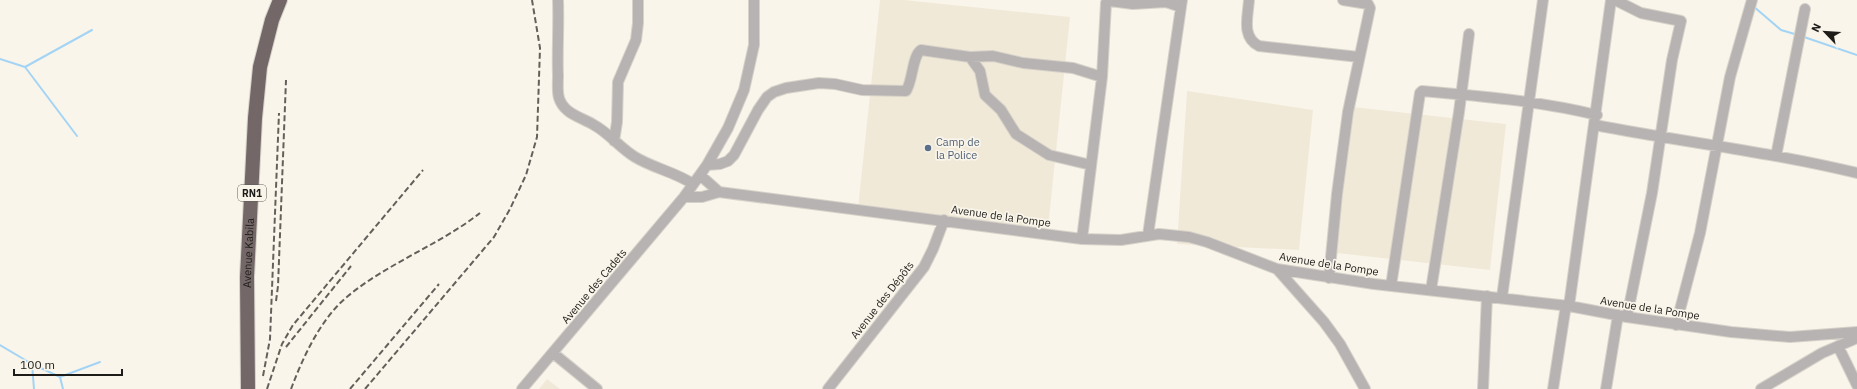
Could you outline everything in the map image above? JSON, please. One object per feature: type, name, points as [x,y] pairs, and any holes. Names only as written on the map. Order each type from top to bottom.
[{"type":"highway","name":"Avenue Kabila","points":[[248,389],[247,277],[255,118],[260,67],[272,20],[280,0]]},
{"type":"street","points":[[558,0],[559,97],[563,106],[570,113],[595,125],[637,158],[679,175],[693,184]]},
{"type":"street","points":[[614,141],[617,122],[618,82],[636,40],[638,0]]},
{"type":"street","name":"Avenue des Cadets","points":[[522,389],[684,197],[707,165],[731,121],[744,90],[754,45],[754,0]]},
{"type":"street","points":[[1082,239],[1102,77],[1106,3],[1110,0],[1133,4],[1166,2],[1182,3],[1148,235]]},
{"type":"street","points":[[1249,0],[1247,28],[1248,37],[1252,42],[1259,46],[1359,57]]},
{"type":"street","points":[[1329,278],[1343,145],[1370,6],[1368,4],[1342,0]]},
{"type":"street","points":[[1502,297],[1543,0]]},
{"type":"street","points":[[1553,389],[1568,305],[1596,120],[1611,0]]},
{"type":"street","points":[[1606,389],[1661,138],[1672,60],[1681,21],[1641,13],[1615,0]]},
{"type":"street","points":[[1676,325],[1700,233],[1730,77],[1752,0]]},
{"type":"street","points":[[1776,156],[1805,9]]},
{"type":"street","points":[[1431,290],[1462,94],[1469,34]]},
{"type":"street","points":[[707,165],[720,164],[728,161],[734,155],[758,110],[767,97],[774,92],[786,88],[819,83],[834,84],[862,90],[904,92],[908,89],[916,56],[921,50],[970,57],[993,56],[1023,63],[1073,68],[1102,77]]},
{"type":"street","points":[[970,57],[980,71],[985,95],[1001,110],[1016,134],[1049,155],[1091,165]]},
{"type":"street","points":[[1390,286],[1418,96],[1422,91],[1529,102],[1661,138],[1776,156],[1857,173]]},
{"type":"street","points":[[700,175],[719,192]]},
{"type":"street","name":"Avenue de la Pompe","points":[[684,197],[702,196],[719,192],[1082,239],[1121,240],[1159,234],[1195,239],[1277,269],[1329,278],[1568,305],[1676,325],[1731,332],[1790,337],[1857,332]]},
{"type":"street","name":"Avenue des Dépôts","points":[[828,389],[924,267],[933,250],[944,220]]},
{"type":"street","points":[[1277,269],[1324,322],[1340,344],[1365,389]]},
{"type":"street","points":[[1483,389],[1487,296]]},
{"type":"street","points":[[1761,389],[1822,353],[1857,338]]},
{"type":"street","points":[[1838,346],[1857,385]]},
{"type":"street","points":[[553,353],[597,389]]},
{"type":"shaded area","points":[[880,0],[904,0],[1070,17],[1048,228],[858,208]]},
{"type":"shaded area","points":[[1187,91],[1313,110],[1299,250],[1177,244]]},
{"type":"shaded area","points":[[1344,106],[1506,124],[1490,270],[1328,252]]},
{"type":"shaded area","points":[[547,379],[560,389],[539,389]]},
{"type":"waterway","points":[[1753,6],[1781,30],[1798,35]]},
{"type":"waterway","points":[[0,59],[25,67],[92,30]]},
{"type":"waterway","points":[[1804,37],[1857,55]]},
{"type":"waterway","points":[[25,67],[77,136]]},
{"type":"waterway","points":[[0,345],[32,364],[60,377],[63,389]]},
{"type":"waterway","points":[[60,377],[100,362]]},
{"type":"waterway","points":[[32,364],[34,389]]},
{"type":"railway","points":[[365,389],[494,237],[510,209],[526,175],[537,137],[540,48],[532,0]]},
{"type":"railway","points":[[276,301],[278,286],[286,80]]},
{"type":"railway","points":[[263,376],[270,339],[279,113]]},
{"type":"railway","points":[[267,389],[282,344],[293,325],[423,170]]},
{"type":"railway","points":[[291,389],[307,351],[329,315],[338,305],[363,284],[448,235],[480,213]]},
{"type":"railway","points":[[286,347],[351,266]]},
{"type":"railway","points":[[350,389],[439,284]]},
{"type":"place","name":"Camp de la Police","points":[[928,148]]}]
